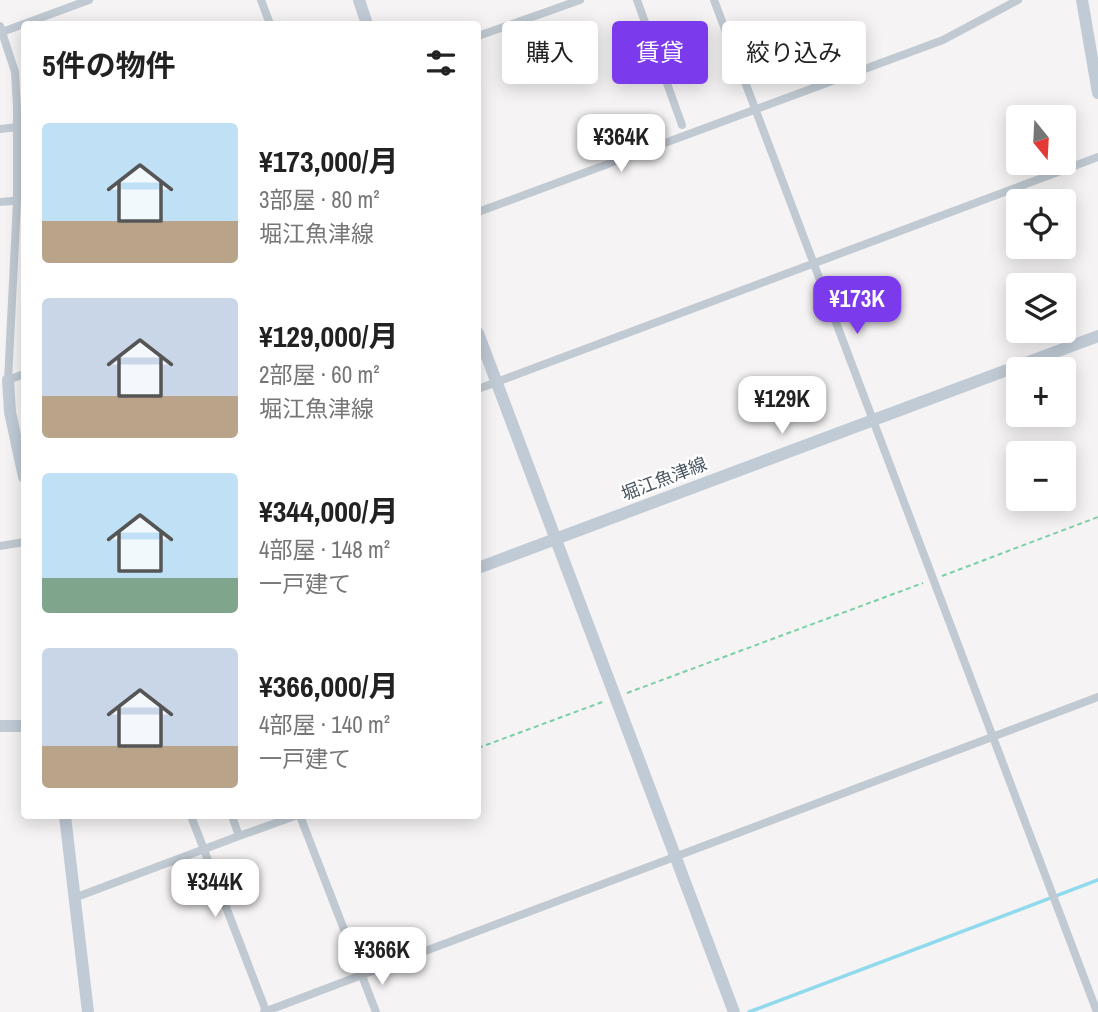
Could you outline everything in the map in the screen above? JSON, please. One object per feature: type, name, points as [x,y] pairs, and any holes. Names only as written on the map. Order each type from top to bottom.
[{"type":"street","points":[[25,21],[89,0]]},
{"type":"street","points":[[261,0],[269,21]]},
{"type":"street","points":[[359,0],[366,21]]},
{"type":"street","points":[[481,35],[580,0]]},
{"type":"street","points":[[637,0],[682,125]]},
{"type":"street","points":[[714,0],[1097,1012]]},
{"type":"street","points":[[481,211],[943,40],[1018,0]]},
{"type":"street","points":[[1082,0],[1098,93]]},
{"type":"street","points":[[21,22],[1,29],[15,72],[21,201],[4,344],[10,411],[21,463]]},
{"type":"street","points":[[0,129],[17,127]]},
{"type":"street","points":[[481,388],[1098,157]]},
{"type":"street","points":[[0,202],[21,201]]},
{"type":"street","name":"堀江魚津線","points":[[481,567],[1098,336]]},
{"type":"street","points":[[481,341],[732,1007]]},
{"type":"street","points":[[8,380],[21,375]]},
{"type":"street","points":[[0,546],[21,542]]},
{"type":"street","points":[[192,819],[265,1012],[361,973],[676,858],[1098,697]]},
{"type":"street","points":[[0,726],[21,726]]},
{"type":"street","points":[[65,819],[88,1012]]},
{"type":"street","points":[[233,819],[239,836]]},
{"type":"street","points":[[74,898],[289,819]]},
{"type":"street","points":[[299,819],[376,1012]]},
{"type":"path","points":[[481,747],[1098,517]]},
{"type":"waterway","points":[[749,1012],[1098,880]]}]
